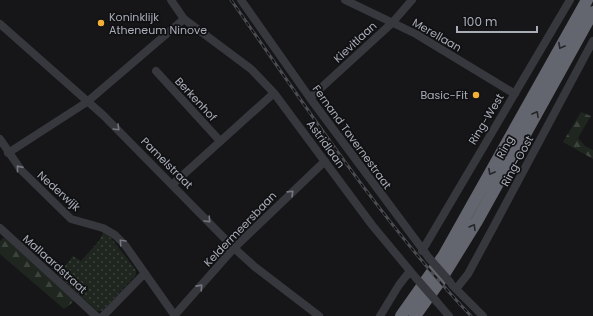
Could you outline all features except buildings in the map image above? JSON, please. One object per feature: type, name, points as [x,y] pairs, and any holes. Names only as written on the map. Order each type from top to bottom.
[{"type":"highway","name":"Ring","points":[[428,298],[444,255],[587,0]]},
{"type":"highway","name":"Ring","points":[[428,298],[477,221],[593,12]]},
{"type":"highway","points":[[401,316],[428,298]]},
{"type":"highway","points":[[415,316],[428,298]]},
{"type":"street","name":"Astridlaan","points":[[171,0],[184,19],[251,69],[274,93],[372,225],[416,278],[428,298],[449,316]]},
{"type":"street","name":"Fernand Tavernestraat","points":[[241,0],[310,98],[428,258],[483,316]]},
{"type":"street","name":"Merellaan","points":[[345,0],[444,50],[515,94]]},
{"type":"street","name":"Kievitlaan","points":[[310,98],[392,23],[412,0]]},
{"type":"street","name":"Ring-West","points":[[422,250],[570,0]]},
{"type":"street","points":[[8,153],[87,102],[184,19]]},
{"type":"street","name":"Pamelstraat","points":[[0,24],[103,115],[173,184],[234,248],[256,268],[319,316]]},
{"type":"street","name":"Ring-Oost","points":[[453,286],[468,274],[593,41]]},
{"type":"street","name":"Berkenhof","points":[[156,71],[220,141]]},
{"type":"street","points":[[173,184],[274,93]]},
{"type":"street","name":"Nederwijk","points":[[0,139],[20,170],[71,219],[103,228],[115,235],[124,245],[174,316]]},
{"type":"street","name":"Keldermeersbaan","points":[[174,316],[234,248],[325,160]]},
{"type":"street","name":"Mallaardstraat","points":[[0,228],[96,316]]},
{"type":"street","points":[[380,316],[410,271]]},
{"type":"street","points":[[103,316],[145,274]]},
{"type":"green space","points":[[581,112],[591,116],[578,138],[585,146],[593,150],[593,159],[563,142]]},
{"type":"green space","points":[[103,233],[111,238],[133,266],[136,270],[136,275],[102,311],[97,311],[58,275],[73,256],[81,261],[99,241]]},
{"type":"green space","points":[[3,238],[6,239],[73,300],[73,302],[64,309],[0,254],[0,241]]},
{"type":"railway","points":[[231,0],[316,122],[375,202],[406,241],[471,316]]},
{"type":"place","name":"Koninklijk Atheneum Ninove","points":[[101,23]]},
{"type":"place","name":"Basic-Fit","points":[[476,95]]}]
